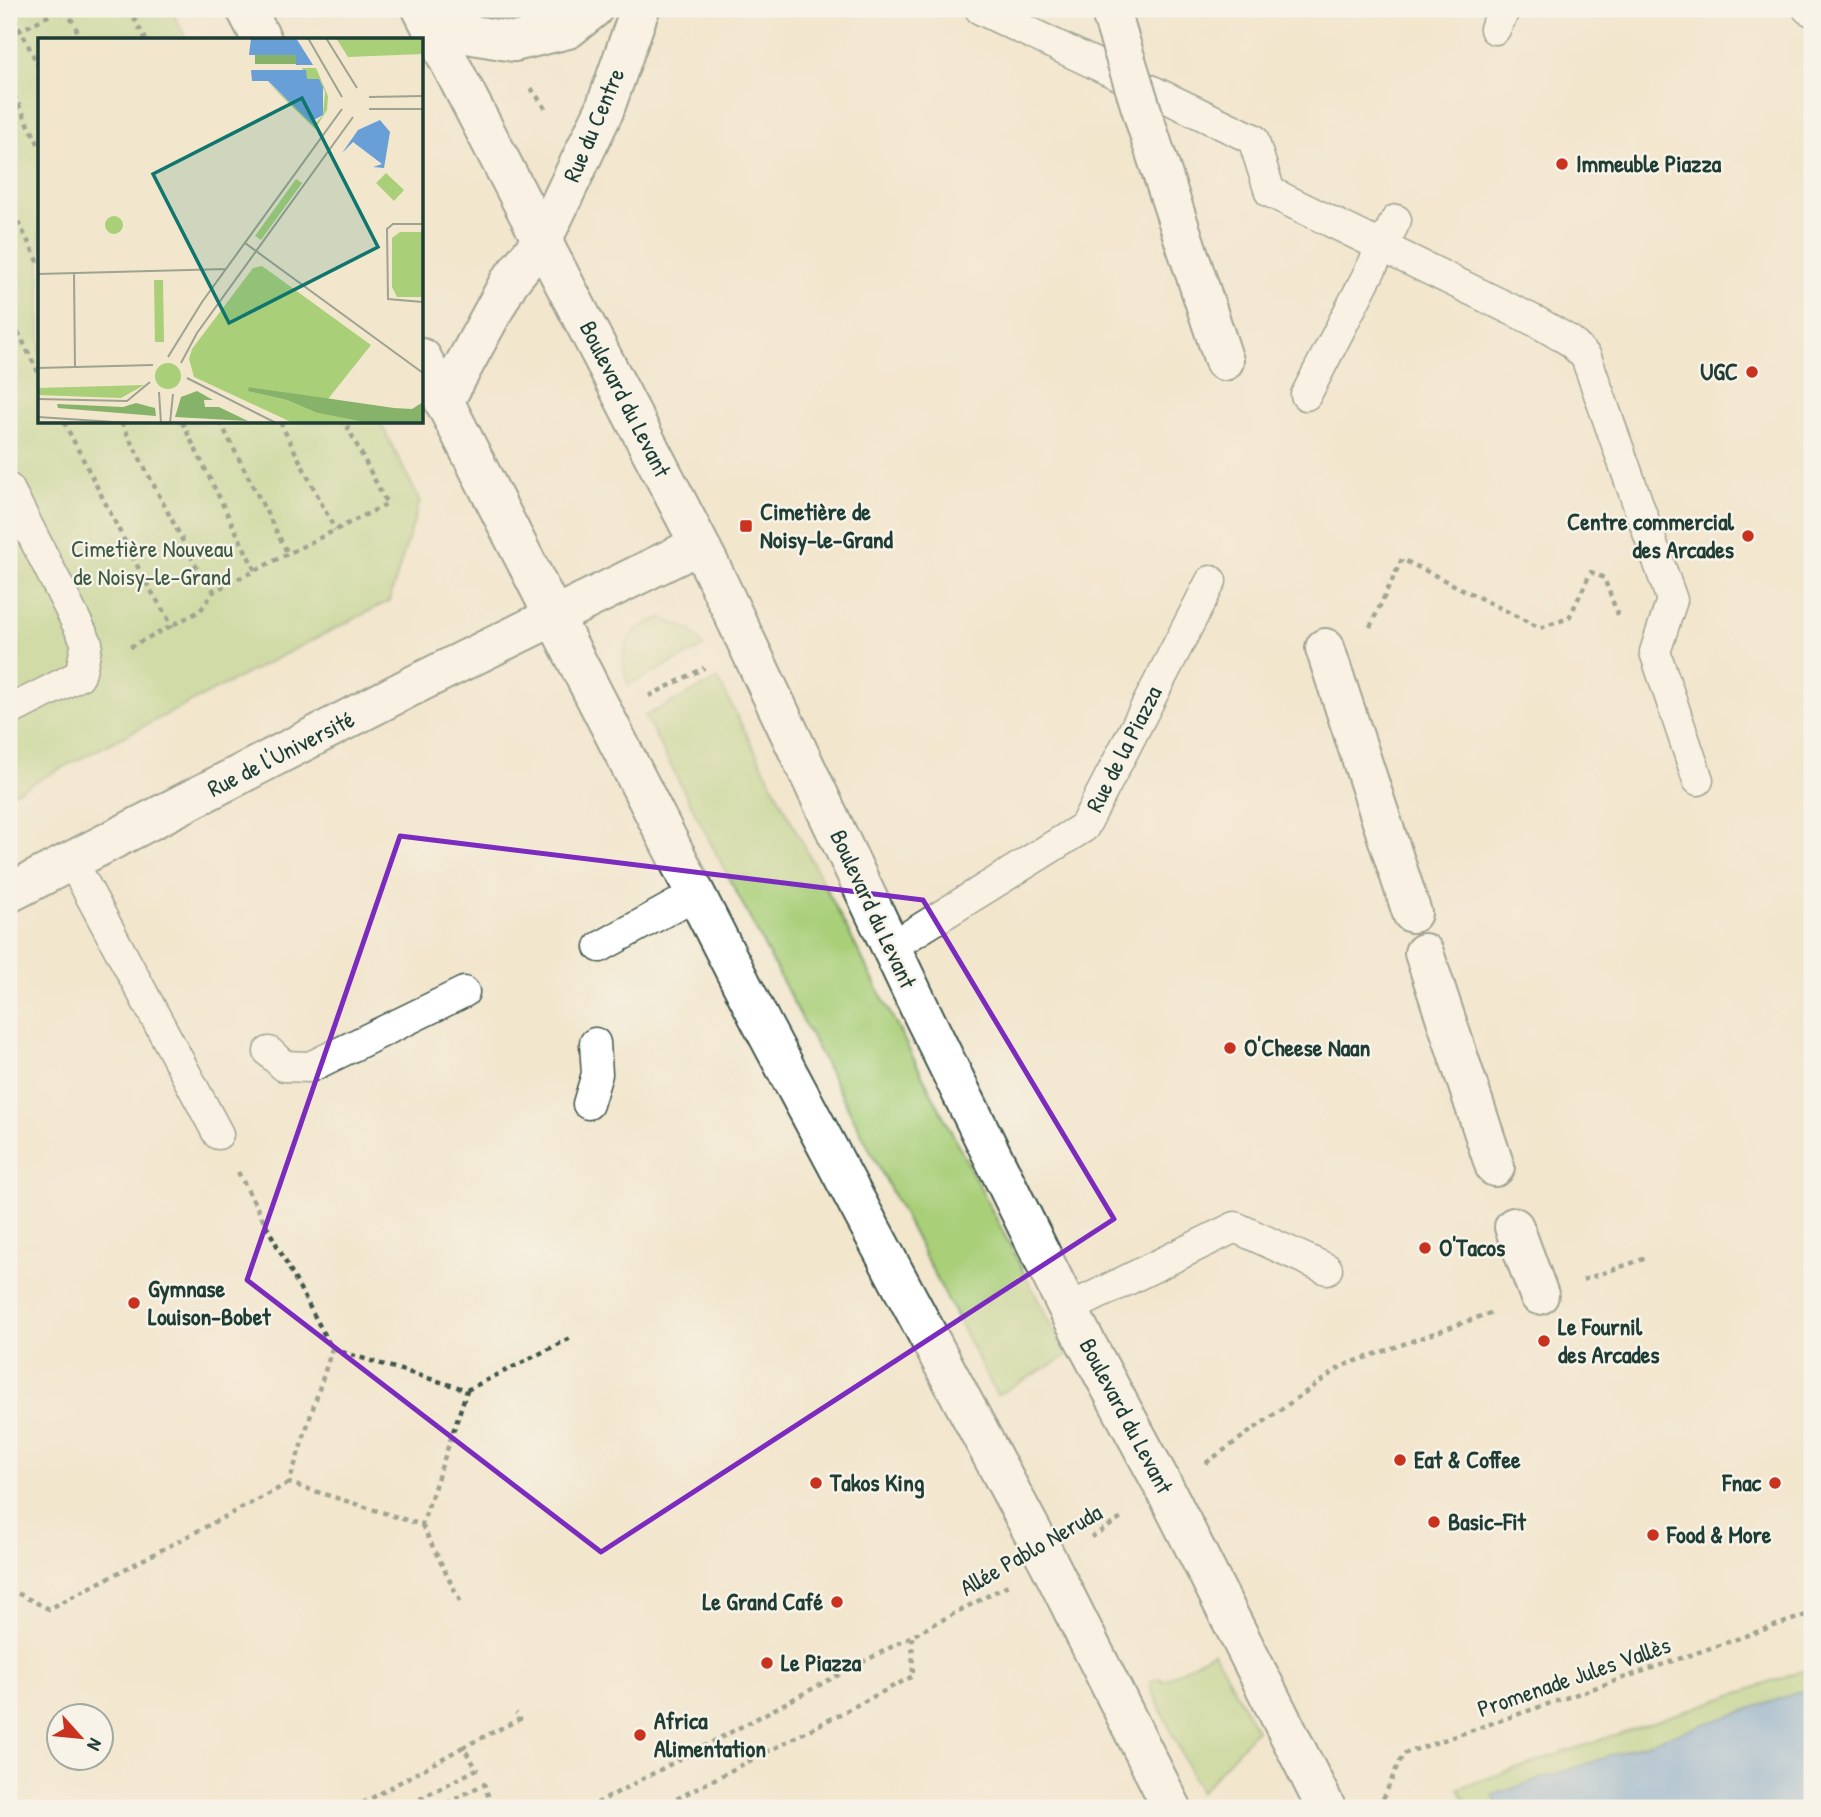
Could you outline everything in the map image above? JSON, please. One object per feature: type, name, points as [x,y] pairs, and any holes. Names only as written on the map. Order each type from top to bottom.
[{"type":"main road","points":[[246,9],[261,38]]},
{"type":"main road","points":[[427,18],[514,42],[568,30],[593,9]]},
{"type":"main road","name":"Rue du Centre","points":[[444,402],[509,282],[543,239],[604,111],[640,9]]},
{"type":"main road","points":[[1110,9],[1224,361]]},
{"type":"main road","name":"Boulevard du Levant","points":[[427,18],[699,545],[1068,1309],[1167,1491],[1326,1808]]},
{"type":"main road","points":[[424,362],[762,1024],[1049,1563],[1172,1808]]},
{"type":"main road","name":"Rue de l'Université","points":[[9,893],[553,615],[699,545]]},
{"type":"main road","points":[[1325,648],[1412,913]]},
{"type":"main road","points":[[1424,953],[1495,1167]]},
{"type":"main road","points":[[1514,1227],[1539,1295]]},
{"type":"lane","points":[[980,9],[1253,139],[1270,192],[1537,322],[1570,341],[1586,357],[1672,600],[1655,652],[1698,780]]},
{"type":"lane","points":[[1306,395],[1396,220]]},
{"type":"lane","points":[[9,489],[87,643],[80,675],[9,711]]},
{"type":"lane","name":"Rue de la Piazza","points":[[891,947],[1084,827],[1210,581]]},
{"type":"lane","points":[[72,861],[218,1134]]},
{"type":"lane","points":[[600,947],[696,894]]},
{"type":"lane","points":[[269,1052],[285,1066],[310,1068],[464,992]]},
{"type":"lane","points":[[588,1104],[597,1074],[595,1043]]},
{"type":"lane","points":[[1068,1309],[1235,1227],[1326,1269]]},
{"type":"path","points":[[10,9],[38,65]]},
{"type":"path","points":[[9,36],[64,9],[81,38]]},
{"type":"path","points":[[129,9],[145,38]]},
{"type":"path","points":[[875,9],[888,15],[908,9]]},
{"type":"path","points":[[526,82],[551,116]]},
{"type":"path","points":[[9,86],[38,143]]},
{"type":"path","points":[[9,204],[38,261]]},
{"type":"path","points":[[9,314],[38,372]]},
{"type":"path","points":[[65,424],[173,627]]},
{"type":"path","points":[[122,424],[200,574],[214,591]]},
{"type":"path","points":[[183,424],[256,570]]},
{"type":"path","points":[[221,424],[288,554]]},
{"type":"path","points":[[280,424],[335,530]]},
{"type":"path","points":[[87,643],[134,648],[200,611],[214,591],[387,504],[346,424]]},
{"type":"path","points":[[1339,691],[1402,559],[1540,628],[1569,618],[1591,572],[1604,578]]},
{"type":"path","points":[[637,702],[711,665]]},
{"type":"path","points":[[218,1134],[332,1349],[467,1390],[573,1337]]},
{"type":"path","name":"Allée Pablo Neruda","points":[[588,1808],[1049,1563],[1167,1491],[1342,1366],[1649,1257]]},
{"type":"path","points":[[9,1589],[49,1609],[289,1483],[332,1349]]},
{"type":"path","points":[[460,1601],[453,1592],[422,1525],[467,1390]]},
{"type":"path","points":[[289,1483],[422,1525]]},
{"type":"path","name":"Promenade Jules Vallès","points":[[1379,1808],[1403,1754],[1812,1613]]},
{"type":"path","points":[[659,1808],[913,1676],[912,1636]]},
{"type":"path","points":[[354,1808],[463,1747],[520,1719],[516,1713]]},
{"type":"path","points":[[402,1808],[477,1769],[463,1747]]},
{"type":"path","points":[[438,1808],[484,1784],[490,1801],[477,1808]]},
{"type":"highlighted area","points":[[400,836],[923,900],[1114,1219],[601,1552],[247,1280]]},
{"type":"green space","name":"Cimetière Nouveau de Noisy-le-Grand","points":[[9,9],[171,9],[186,38],[38,38],[38,424],[381,424],[420,501],[389,601],[9,795]]},
{"type":"green space","points":[[662,618],[692,631],[704,647],[628,685],[623,661],[627,642],[640,628]]},
{"type":"green space","points":[[718,679],[1067,1356],[997,1395],[645,716]]},
{"type":"green space","points":[[1214,1652],[1256,1730],[1200,1793],[1150,1686],[1151,1681],[1161,1678],[1163,1681]]},
{"type":"green space","points":[[1812,1668],[1812,1688],[1494,1795],[1499,1808],[1468,1808],[1459,1788]]},
{"type":"water","points":[[1812,1688],[1812,1808],[1499,1808],[1493,1795]]},
{"type":"place","name":"Immeuble Piazza","points":[[1562,164]]},
{"type":"place","name":"UGC","points":[[1752,372]]},
{"type":"place","name":"Cimetière de Noisy-le-Grand","points":[[746,526]]},
{"type":"place","name":"Centre commercial des Arcades","points":[[1748,536]]},
{"type":"place","name":"O'Cheese Naan","points":[[1230,1048]]},
{"type":"place","name":"O'Tacos","points":[[1425,1248]]},
{"type":"place","name":"Gymnase Louison-Bobet","points":[[134,1303]]},
{"type":"place","name":"Le Fournil des Arcades","points":[[1544,1341]]},
{"type":"place","name":"Eat & Coffee","points":[[1400,1460]]},
{"type":"place","name":"Takos King","points":[[816,1483]]},
{"type":"place","name":"Fnac","points":[[1775,1483]]},
{"type":"place","name":"Basic-Fit","points":[[1434,1522]]},
{"type":"place","name":"Food & More","points":[[1653,1535]]},
{"type":"place","name":"Le Grand Café","points":[[837,1602]]},
{"type":"place","name":"Le Piazza","points":[[767,1663]]},
{"type":"place","name":"Africa Alimentation","points":[[640,1735]]}]
